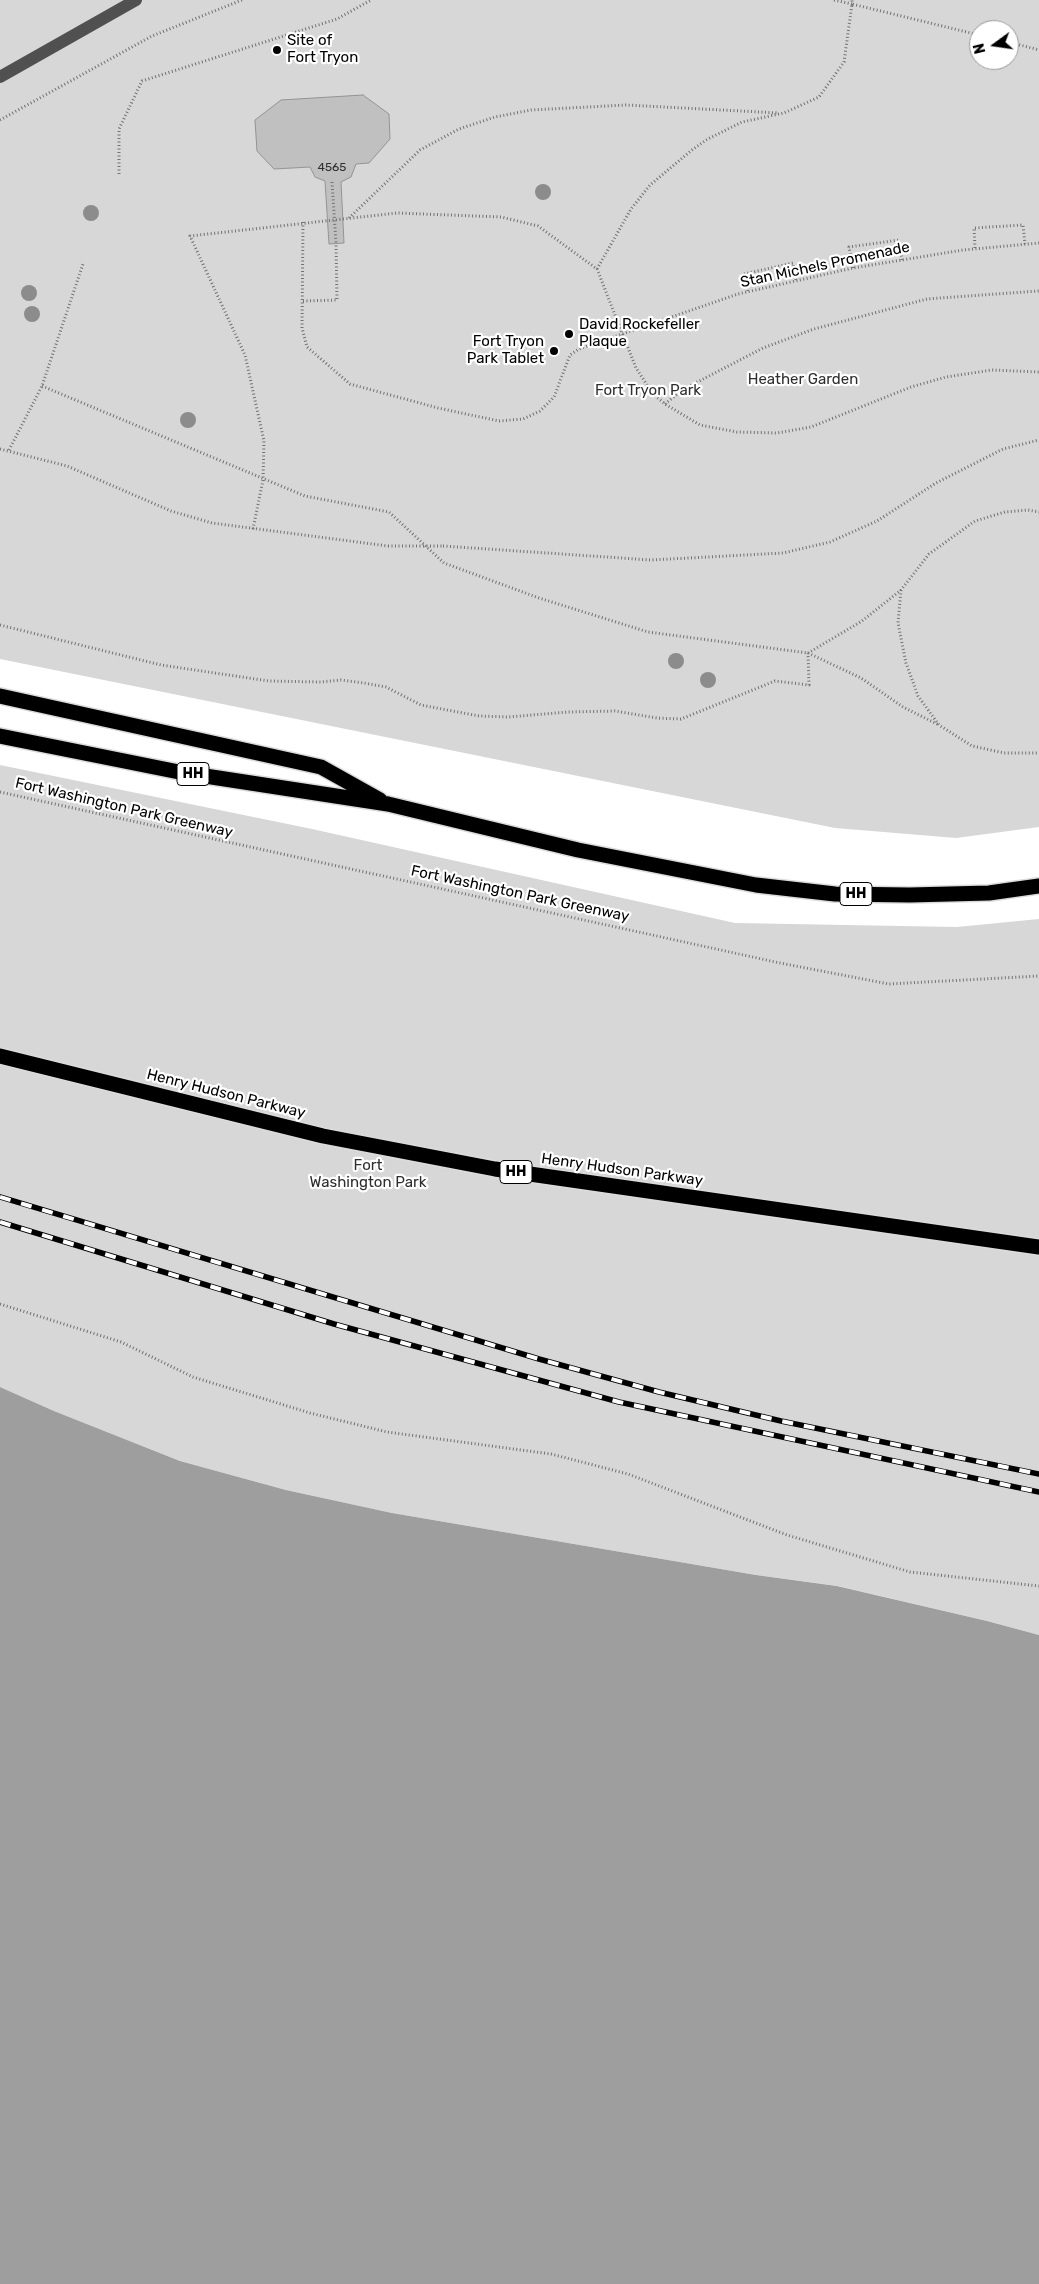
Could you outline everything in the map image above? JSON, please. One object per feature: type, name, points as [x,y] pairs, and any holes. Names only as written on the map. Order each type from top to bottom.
[{"type":"highway","points":[[0,696],[321,767],[388,804]]},
{"type":"highway","name":"HH","points":[[0,736],[179,772],[388,804],[559,845],[756,885],[835,894],[910,895],[989,892],[1039,886]]},
{"type":"highway","name":"Henry Hudson Parkway","points":[[0,1056],[323,1136],[495,1169],[1039,1247]]},
{"type":"street","points":[[0,77],[136,0]]},
{"type":"path","points":[[0,120],[152,36],[242,0]]},
{"type":"path","points":[[119,174],[119,129],[142,81],[336,19],[372,0]]},
{"type":"path","points":[[834,0],[852,2],[969,32]]},
{"type":"path","points":[[597,269],[631,209],[650,185],[677,161],[706,140],[724,130],[742,122],[784,113],[819,97],[844,62],[852,2]]},
{"type":"path","points":[[1019,45],[1039,50]]},
{"type":"path","points":[[348,218],[420,150],[460,129],[494,117],[531,110],[626,105],[784,113]]},
{"type":"path","points":[[303,301],[337,300],[332,182]]},
{"type":"path","points":[[253,529],[263,480],[264,441],[245,355],[190,236],[396,213],[501,216],[538,226],[597,269],[642,380],[665,404],[700,424],[737,432],[777,433],[811,427],[910,387],[946,377],[992,370],[1039,372]]},
{"type":"path","name":"Stan Michels Promenade","points":[[303,222],[302,328],[308,347],[350,384],[438,408],[499,421],[522,419],[540,411],[554,397],[570,355],[579,349],[748,292],[853,268],[975,249],[1039,243]]},
{"type":"path","points":[[975,249],[974,228],[1023,225],[1024,244]]},
{"type":"path","points":[[853,268],[849,247],[898,240],[902,260]]},
{"type":"path","points":[[8,450],[42,386],[83,264]]},
{"type":"path","points":[[748,292],[744,274],[792,264],[796,280]]},
{"type":"path","points":[[665,404],[682,390],[763,348],[814,329],[927,299],[1039,291]]},
{"type":"path","points":[[42,386],[305,496],[388,512],[444,563],[539,598],[648,632],[808,654],[861,678],[903,707],[939,725],[972,746],[1004,754],[1039,753]]},
{"type":"path","points":[[0,449],[67,466],[171,511],[212,523],[388,546],[443,546],[651,560],[783,553],[830,542],[877,521],[936,483],[1003,449],[1039,440]]},
{"type":"path","points":[[808,654],[862,621],[901,590],[929,554],[975,520],[1005,512],[1028,510],[1039,512]]},
{"type":"path","points":[[901,590],[898,623],[906,663],[918,696],[939,725]]},
{"type":"path","points":[[0,625],[161,665],[269,681],[321,682],[341,680],[386,687],[421,705],[478,716],[508,717],[568,712],[615,711],[657,718],[681,719],[775,681],[809,685],[808,654]]},
{"type":"path","name":"Fort Washington Park Greenway","points":[[0,792],[761,958],[889,984],[1039,976]]},
{"type":"path","points":[[0,1304],[121,1342],[194,1378],[310,1413],[387,1432],[551,1454],[628,1474],[787,1535],[910,1572],[1039,1586]]},
{"type":"green space","name":"Fort Tryon Park","points":[[0,0],[1039,0],[1039,827],[956,838],[835,828],[0,659]]},
{"type":"green space","name":"Fort Washington Park","points":[[0,765],[312,829],[735,923],[957,927],[1039,919],[1039,1635],[838,1586],[756,1575],[392,1513],[286,1490],[180,1461],[54,1411],[0,1387]]},
{"type":"shaded area","points":[[0,1387],[54,1411],[180,1461],[286,1490],[392,1513],[756,1575],[837,1586],[1039,1635],[1039,2284],[0,2284]]},
{"type":"building","points":[[363,95],[389,114],[390,139],[369,163],[356,164],[351,177],[341,182],[344,243],[329,244],[325,181],[315,177],[310,167],[274,169],[257,151],[255,120],[281,100]]},
{"type":"railway","points":[[0,1197],[539,1359],[659,1392],[781,1421],[1039,1474]]},
{"type":"railway","points":[[0,1222],[334,1324],[619,1402],[1039,1492]]},
{"type":"place","name":"Site of Fort Tryon","points":[[277,50]]},
{"type":"place","name":"David Rockefeller Plaque","points":[[569,334]]},
{"type":"place","name":"Fort Tryon Park Tablet","points":[[554,351]]},
{"type":"park label","name":"Heather Garden","points":[[803,380]]}]
